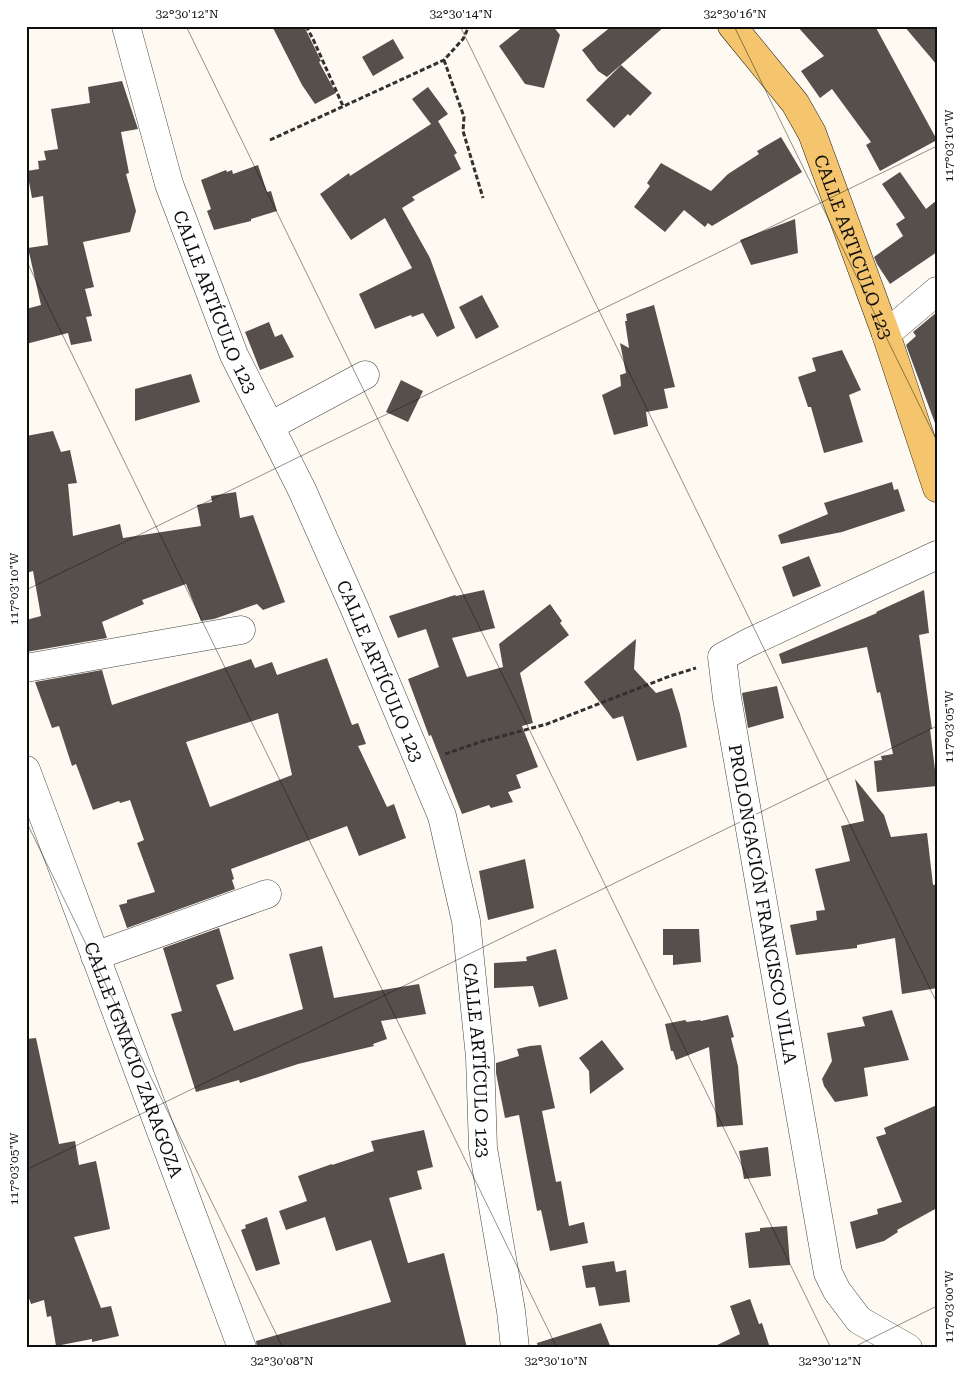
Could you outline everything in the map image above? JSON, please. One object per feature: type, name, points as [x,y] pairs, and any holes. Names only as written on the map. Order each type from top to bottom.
[{"type":"main road","name":"CALLE ARTICULO 123","points":[[732,26],[795,103],[812,133],[886,334],[937,488]]},
{"type":"street","name":"CALLE ARTÍCULO 123","points":[[126,26],[169,184],[234,355],[302,490],[421,763],[442,816],[466,921],[480,1058],[482,1148],[511,1311],[515,1348]]},
{"type":"street","points":[[886,334],[937,291]]},
{"type":"street","points":[[270,426],[365,375]]},
{"type":"street","points":[[722,657],[748,643],[937,555]]},
{"type":"street","points":[[26,668],[240,630]]},
{"type":"street","name":"PROLONGACIÓN FRANCISCO VILLA","points":[[722,657],[729,708],[828,1273],[837,1291],[859,1320],[908,1348]]},
{"type":"street","name":"CALLE IGNACIO ZARAGOZA","points":[[26,770],[242,1348]]},
{"type":"street","points":[[95,956],[267,894]]},
{"type":"path","points":[[306,26],[343,106]]},
{"type":"path","points":[[270,140],[444,60],[463,39],[469,26]]},
{"type":"path","points":[[444,60],[464,117],[463,131],[483,198]]},
{"type":"path","points":[[421,763],[480,742],[547,724],[722,657]]},
{"type":"building","points":[[272,26],[304,26],[321,61],[319,62],[336,93],[315,104],[302,85]]},
{"type":"building","points":[[524,26],[553,26],[560,35],[544,88],[525,84],[499,46]]},
{"type":"building","points":[[612,26],[665,26],[607,77],[598,71],[582,50]]},
{"type":"building","points":[[797,26],[875,26],[937,140],[880,171],[866,145],[871,142],[832,89],[820,98],[801,71],[824,56]]},
{"type":"building","points":[[904,26],[937,26],[937,65]]},
{"type":"building","points":[[393,39],[404,58],[373,76],[362,57]]},
{"type":"building","points":[[621,65],[652,93],[630,116],[628,114],[614,128],[586,100]]},
{"type":"building","points":[[122,81],[138,129],[121,132],[129,173],[126,174],[136,211],[130,232],[83,242],[94,287],[85,289],[92,316],[86,317],[92,341],[71,345],[68,333],[26,344],[26,309],[41,305],[28,248],[48,245],[43,196],[32,198],[27,171],[39,169],[38,161],[46,160],[44,151],[58,149],[51,109],[90,103],[88,87]]},
{"type":"building","points":[[428,87],[448,114],[438,121],[457,153],[454,155],[461,169],[412,197],[415,200],[402,208],[430,258],[455,328],[437,337],[423,313],[412,317],[411,315],[375,329],[359,294],[412,268],[385,218],[351,240],[320,194],[349,173],[350,176],[431,124],[412,99]]},
{"type":"building","points":[[781,137],[802,172],[712,226],[708,223],[705,227],[684,210],[665,232],[634,207],[650,186],[647,183],[661,163],[711,191],[728,174],[759,154],[757,151]]},
{"type":"building","points":[[258,165],[267,192],[271,191],[277,211],[251,219],[251,221],[214,230],[207,211],[211,209],[201,180],[226,170],[227,172],[232,170],[233,174]]},
{"type":"building","points":[[900,172],[926,209],[937,200],[937,252],[890,284],[874,257],[903,236],[896,224],[905,218],[882,184]]},
{"type":"building","points":[[795,219],[798,253],[751,265],[740,240]]},
{"type":"building","points":[[482,295],[499,327],[476,339],[459,307]]},
{"type":"building","points":[[654,305],[675,387],[664,389],[668,408],[646,412],[648,426],[614,435],[602,395],[621,386],[620,375],[626,373],[620,343],[629,348],[625,321],[627,321],[626,314]]},
{"type":"building","points":[[937,312],[937,422],[935,423],[906,345],[916,336],[913,332]]},
{"type":"building","points":[[269,322],[275,337],[282,334],[294,357],[260,370],[245,332]]},
{"type":"building","points":[[842,350],[861,390],[849,395],[863,442],[824,453],[811,407],[808,407],[798,377],[816,371],[812,358]]},
{"type":"building","points":[[191,374],[200,402],[135,421],[135,389]]},
{"type":"building","points":[[401,380],[423,391],[408,422],[386,412]]},
{"type":"building","points":[[53,431],[61,452],[70,450],[77,483],[68,484],[73,536],[120,524],[123,538],[201,526],[197,505],[212,502],[211,496],[236,492],[240,518],[253,515],[285,602],[263,610],[257,604],[214,619],[201,621],[186,584],[142,600],[144,604],[102,622],[107,638],[26,652],[26,620],[41,616],[33,571],[26,573],[26,436]]},
{"type":"building","points":[[892,482],[894,490],[898,489],[905,511],[842,532],[781,544],[778,535],[828,514],[824,503]]},
{"type":"building","points":[[809,556],[821,586],[793,597],[782,567]]},
{"type":"building","points":[[484,590],[495,628],[452,638],[467,677],[503,667],[499,644],[550,604],[569,635],[520,673],[533,723],[522,726],[538,767],[516,775],[521,788],[508,792],[513,802],[491,808],[489,805],[462,814],[431,735],[429,736],[408,679],[439,667],[426,629],[398,638],[389,616],[455,595]]},
{"type":"building","points":[[924,590],[929,633],[919,635],[932,729],[930,729],[937,786],[877,792],[874,761],[882,760],[881,756],[893,754],[880,692],[877,693],[867,647],[782,664],[779,654],[877,613]]},
{"type":"building","points":[[636,639],[634,669],[656,693],[672,688],[687,747],[637,761],[623,716],[613,719],[584,682]]},
{"type":"building","points":[[327,658],[352,725],[358,723],[366,744],[358,746],[387,807],[394,804],[406,838],[359,856],[347,826],[231,869],[235,889],[127,928],[119,905],[127,903],[127,900],[155,892],[137,843],[144,840],[130,800],[120,803],[119,801],[93,810],[76,764],[72,766],[59,726],[52,728],[35,682],[102,670],[112,705],[251,659],[255,668],[272,662],[277,675]],"holes":[[[278,713],[292,775],[210,807],[186,742]]]},
{"type":"building","points":[[777,686],[784,718],[748,728],[742,693]]},
{"type":"building","points":[[855,779],[884,815],[891,837],[927,833],[933,885],[937,884],[937,988],[902,994],[895,938],[857,945],[857,948],[796,955],[790,925],[817,920],[816,911],[825,910],[815,869],[850,861],[841,826],[864,821]]},
{"type":"building","points":[[525,859],[534,908],[488,920],[479,871]]},
{"type":"building","points":[[219,928],[234,979],[216,985],[234,1031],[303,1009],[289,954],[322,946],[334,998],[419,984],[426,1014],[381,1021],[387,1039],[373,1044],[374,1046],[298,1064],[240,1083],[239,1080],[196,1092],[171,1014],[182,1011],[163,948]]},
{"type":"building","points":[[663,929],[699,929],[701,962],[673,965],[673,955],[663,955]]},
{"type":"building","points":[[556,949],[568,999],[539,1007],[533,986],[494,988],[494,963],[527,961],[526,957]]},
{"type":"building","points":[[892,1010],[909,1060],[864,1068],[868,1096],[835,1102],[824,1086],[822,1079],[832,1061],[827,1033],[865,1026],[862,1017]]},
{"type":"building","points":[[728,1015],[734,1037],[731,1038],[738,1066],[743,1125],[717,1127],[709,1047],[676,1060],[673,1051],[671,1051],[665,1024],[685,1020],[687,1022],[701,1021]]},
{"type":"building","points":[[36,1038],[59,1144],[75,1141],[79,1165],[96,1161],[110,1229],[74,1237],[101,1308],[111,1306],[119,1336],[92,1342],[92,1339],[56,1346],[51,1316],[47,1317],[44,1300],[31,1304],[26,1290],[26,1039]]},
{"type":"building","points":[[602,1040],[624,1069],[590,1094],[589,1071],[579,1058]]},
{"type":"building","points":[[541,1045],[555,1108],[542,1111],[556,1182],[561,1181],[569,1226],[584,1222],[588,1243],[550,1251],[541,1210],[537,1211],[519,1115],[505,1118],[496,1073],[496,1063],[519,1056],[517,1049]]},
{"type":"building","points":[[937,1105],[937,1208],[897,1230],[898,1232],[884,1241],[856,1249],[850,1222],[878,1214],[877,1209],[902,1202],[876,1137],[886,1134],[884,1128]]},
{"type":"building","points":[[424,1130],[433,1167],[417,1171],[422,1189],[389,1198],[408,1263],[444,1253],[467,1348],[257,1348],[256,1341],[391,1302],[371,1240],[336,1251],[325,1217],[286,1230],[279,1211],[307,1201],[298,1176],[374,1151],[371,1141]]},
{"type":"building","points":[[768,1147],[771,1176],[744,1179],[739,1151]]},
{"type":"building","points":[[267,1217],[280,1264],[256,1271],[241,1230],[246,1228],[245,1225]]},
{"type":"building","points":[[787,1226],[790,1265],[749,1268],[745,1233],[760,1231],[760,1228]]},
{"type":"building","points":[[614,1261],[616,1272],[626,1270],[630,1302],[599,1306],[595,1287],[586,1288],[582,1266]]},
{"type":"building","points":[[750,1299],[759,1324],[762,1323],[770,1348],[711,1348],[740,1334],[730,1306]]},
{"type":"building","points":[[601,1323],[611,1348],[538,1348],[537,1343]]}]
